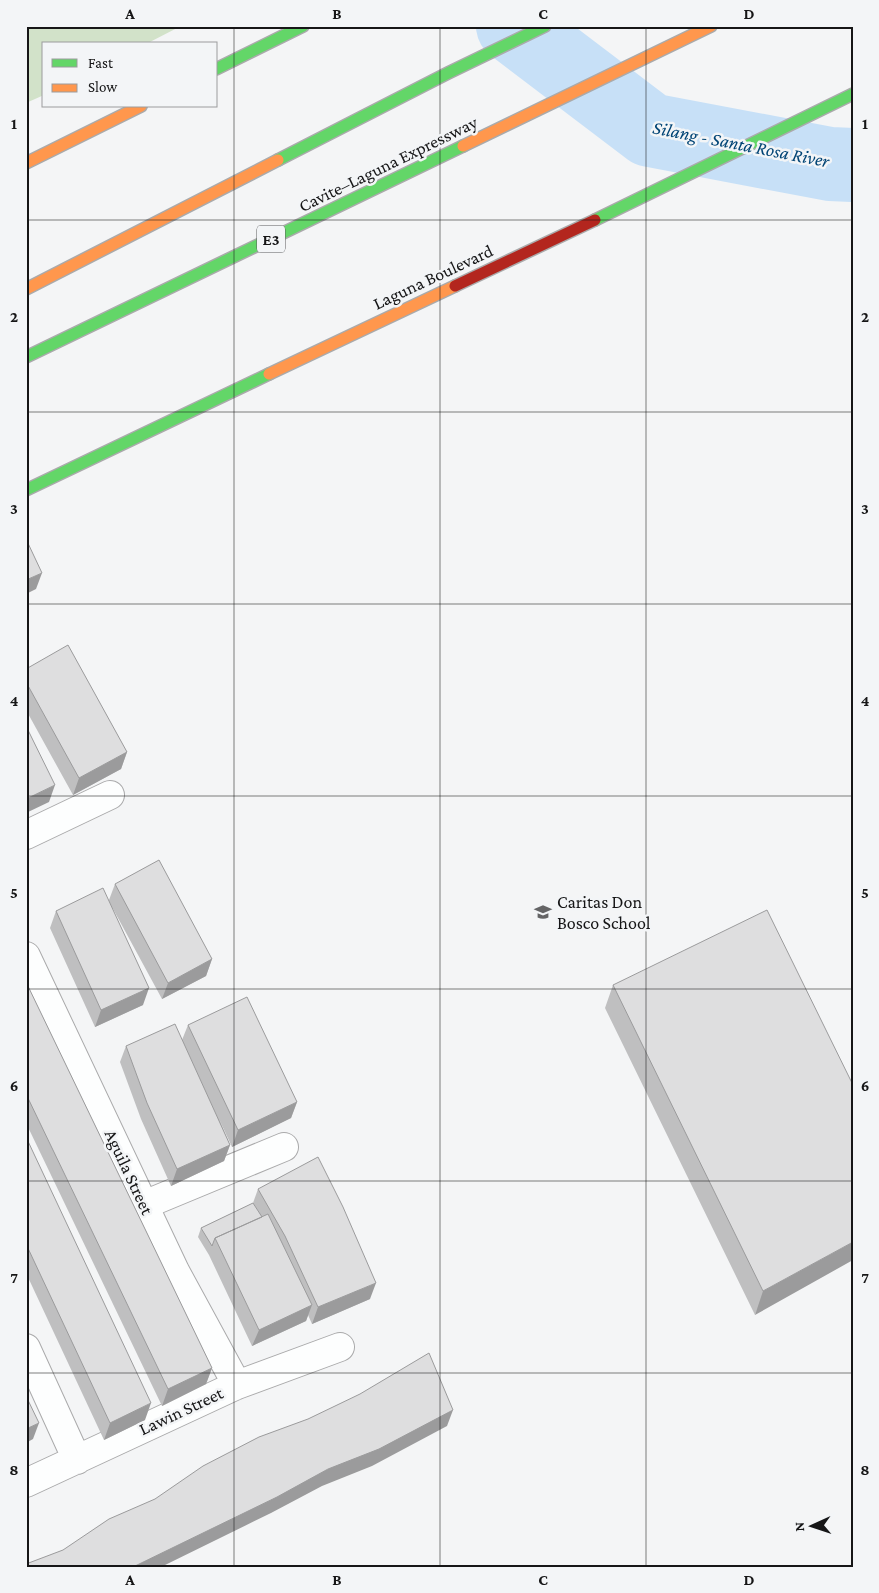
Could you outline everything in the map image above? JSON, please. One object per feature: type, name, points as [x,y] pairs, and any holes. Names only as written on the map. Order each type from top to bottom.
[{"type":"main road","points":[[218,68],[303,26]]},
{"type":"main road","points":[[26,289],[545,26]]},
{"type":"main road","name":"Cavite–Laguna Expressway","points":[[26,358],[711,26]]},
{"type":"main road","name":"Laguna Boulevard","points":[[26,490],[600,217],[853,94]]},
{"type":"main road","points":[[26,163],[137,108]]},
{"type":"street","points":[[26,836],[110,795]]},
{"type":"street","name":"Aguila Street","points":[[26,956],[175,1271],[237,1385]]},
{"type":"street","points":[[144,1206],[284,1147]]},
{"type":"street","name":"Lawin Street","points":[[26,1483],[237,1385],[340,1347]]},
{"type":"street","points":[[26,1348],[77,1460]]},
{"type":"green space","points":[[26,26],[181,26],[150,42],[42,42],[42,96],[26,103]]},
{"type":"building","points":[[26,539],[42,573],[26,580]]},
{"type":"building","points":[[68,645],[127,752],[79,778],[26,682],[26,669]]},
{"type":"building","points":[[26,726],[55,785],[26,799]]},
{"type":"building","points":[[159,860],[212,959],[168,983],[115,884]]},
{"type":"building","points":[[103,888],[149,988],[101,1010],[56,911]]},
{"type":"building","name":"Caritas Don Bosco School","points":[[767,910],[853,1085],[853,1242],[763,1291],[613,985]]},
{"type":"building","points":[[26,982],[212,1368],[168,1389],[26,1094]]},
{"type":"building","points":[[247,997],[297,1102],[238,1130],[188,1025]]},
{"type":"building","points":[[175,1024],[230,1145],[177,1169],[147,1103],[126,1046]]},
{"type":"building","points":[[26,1137],[151,1403],[110,1423],[26,1244]]},
{"type":"building","points":[[318,1157],[343,1207],[376,1283],[318,1307],[285,1236],[258,1189]]},
{"type":"building","points":[[253,1203],[262,1217],[215,1238],[212,1246],[201,1228]]},
{"type":"building","points":[[268,1214],[312,1305],[259,1330],[215,1238]]},
{"type":"building","points":[[429,1353],[453,1410],[379,1449],[328,1469],[277,1497],[133,1567],[26,1567],[26,1564],[63,1550],[109,1519],[155,1499],[203,1466],[259,1437],[308,1419],[360,1394]]},
{"type":"building","points":[[26,1396],[39,1423],[26,1429]]},
{"type":"waterway","name":"Silang - Santa Rosa River","points":[[513,26],[650,130],[830,164],[853,165]]},
{"type":"traffic: fast","points":[[218,68],[303,26]]},
{"type":"traffic: fast","points":[[278,160],[448,73],[545,26]]},
{"type":"traffic: fast","points":[[595,220],[853,94]]},
{"type":"traffic: fast","points":[[26,357],[463,146]]},
{"type":"traffic: fast","points":[[26,490],[269,374]]},
{"type":"traffic: slow","points":[[463,146],[711,26]]},
{"type":"traffic: slow","points":[[26,163],[137,108]]},
{"type":"traffic: slow","points":[[26,289],[278,160]]},
{"type":"traffic: slow","points":[[269,374],[455,286]]},
{"type":"traffic: jam","points":[[455,286],[595,220]]},
{"type":"place","name":"Caritas Don Bosco School","points":[[543,912]]}]
